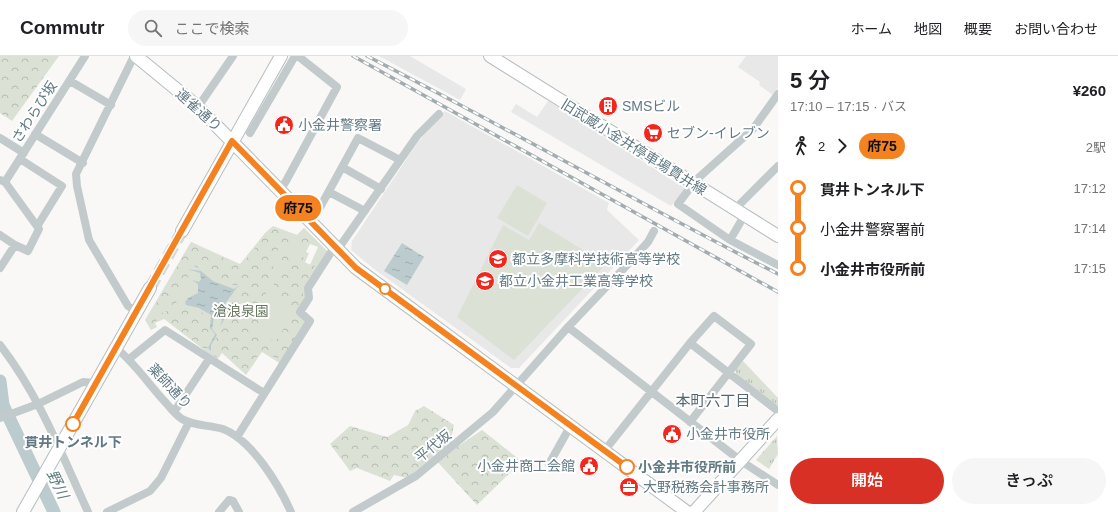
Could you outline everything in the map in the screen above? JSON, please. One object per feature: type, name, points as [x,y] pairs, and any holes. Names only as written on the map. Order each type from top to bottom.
[{"type":"main road","name":"連雀通り","points":[[135,56],[198,106],[356,268],[686,511]]},
{"type":"main road","points":[[182,231],[281,56]]},
{"type":"main road","name":"旧武蔵小金井停車場貫井線","points":[[490,56],[778,236]]},
{"type":"main road","points":[[23,512],[150,288]]},
{"type":"main road","points":[[686,511],[741,461],[778,419]]},
{"type":"street","name":"さわらび坂","points":[[38,225],[2,181],[22,156],[86,56]]},
{"type":"street","points":[[135,56],[76,174],[77,186],[89,240],[128,306],[137,312]]},
{"type":"street","points":[[198,106],[233,56]]},
{"type":"street","points":[[250,133],[296,56],[337,87],[280,190]]},
{"type":"street","points":[[70,81],[111,105]]},
{"type":"street","points":[[778,94],[753,129],[693,184],[678,204],[730,240],[778,265]]},
{"type":"street","points":[[237,437],[310,320],[300,312],[309,298],[308,288],[365,211],[417,136],[439,114]]},
{"type":"street","points":[[35,134],[83,162]]},
{"type":"street","points":[[0,138],[62,186],[38,225],[40,229],[28,251],[14,245],[0,235]]},
{"type":"street","points":[[312,222],[358,138],[400,160]]},
{"type":"street","points":[[730,240],[739,213],[778,166]]},
{"type":"street","points":[[342,167],[380,189]]},
{"type":"street","points":[[329,192],[365,211]]},
{"type":"street","name":"平代坂","points":[[353,512],[416,476],[493,412],[509,396],[516,385],[568,327],[648,242],[654,230]]},
{"type":"street","points":[[0,268],[14,245]]},
{"type":"street","points":[[605,450],[690,343],[714,316],[750,344],[729,374],[690,422]]},
{"type":"street","points":[[568,327],[741,461],[778,485]]},
{"type":"street","points":[[129,359],[165,330],[264,393]]},
{"type":"street","points":[[690,343],[778,411]]},
{"type":"street","points":[[0,345],[11,359],[38,404],[88,512]]},
{"type":"street","name":"薬師通り","points":[[116,348],[129,359],[181,419],[224,430],[237,437],[267,468],[291,512]]},
{"type":"street","points":[[174,412],[209,359]]},
{"type":"street","points":[[0,418],[38,404],[83,382],[96,384]]},
{"type":"street","points":[[107,512],[150,491],[161,478],[189,422]]},
{"type":"street","points":[[550,464],[571,425]]},
{"type":"street","points":[[219,512],[229,500],[233,501],[239,512]]},
{"type":"shaded area","points":[[379,56],[410,56],[466,89],[460,100]]},
{"type":"shaded area","points":[[746,56],[778,56],[778,88],[773,95],[759,85],[760,82],[738,67]]},
{"type":"shaded area","points":[[548,101],[686,189],[671,206],[511,112],[516,104],[537,117]]},
{"type":"shaded area","points":[[445,111],[609,203],[607,210],[639,240],[519,368],[511,368],[374,269],[351,250],[352,241],[418,142]]},
{"type":"green space","points":[[0,56],[59,56],[12,121],[0,113]]},
{"type":"green space","points":[[517,185],[547,203],[528,236],[497,218]]},
{"type":"green space","points":[[539,223],[606,264],[514,360],[457,317],[503,225],[529,240]]},
{"type":"green space","name":"滄浪泉園","points":[[273,226],[297,235],[304,228],[329,253],[308,288],[309,298],[300,312],[310,321],[281,364],[262,352],[246,375],[222,353],[217,360],[164,319],[155,323],[157,327],[151,330],[145,320],[191,242],[240,264],[265,233]],"holes":[[[310,244],[318,247],[309,267],[304,265],[309,253],[306,252]]]},
{"type":"green space","name":"滄浪泉園","points":[[273,227],[297,235],[304,228],[329,253],[325,253],[311,238],[306,249],[282,245],[278,249],[265,297],[268,312],[258,323],[252,325],[253,328],[273,341],[277,339],[292,316],[289,310],[272,291],[284,252],[286,250],[303,255],[304,262],[316,267],[303,287],[303,302],[296,314],[304,324],[282,358],[277,358],[261,351],[245,373],[223,351],[216,357],[211,354],[213,343],[218,334],[213,326],[216,325],[221,329],[230,315],[227,304],[239,285],[232,285],[192,265],[185,266],[184,269],[188,275],[186,285],[177,297],[176,306],[172,305],[170,302],[163,302],[157,312],[159,314],[184,305],[208,315],[208,329],[213,334],[207,349],[204,349],[164,318],[155,321],[154,328],[150,327],[146,321],[191,242],[241,266]]},
{"type":"green space","points":[[743,361],[778,398],[778,406],[737,375],[735,370]]},
{"type":"green space","points":[[424,406],[454,425],[450,443],[460,445],[482,430],[520,460],[517,466],[477,505],[433,457],[407,478],[394,475],[390,481],[357,468],[350,471],[330,444],[350,426],[387,437],[408,425],[415,411]]},
{"type":"green space","points":[[777,436],[778,454],[769,469],[756,460]]},
{"type":"water","points":[[402,243],[424,257],[407,285],[384,271]]},
{"type":"water","points":[[188,269],[201,271],[213,281],[234,289],[238,286],[225,304],[228,312],[220,327],[222,320],[219,318],[214,318],[212,329],[217,335],[211,345],[211,351],[208,348],[215,334],[210,328],[211,315],[199,308],[186,305],[185,302],[188,298],[198,293],[198,284],[192,280],[199,282],[201,279],[200,273]]},
{"type":"waterway","name":"野川","points":[[0,381],[3,405],[54,512]]},
{"type":"tunnel","points":[[150,288],[182,231]]},
{"type":"railway","points":[[353,56],[778,292]]},
{"type":"railway","points":[[367,56],[778,274]]},
{"type":"bus line","name":"府75","points":[[73,424],[232,141],[356,268],[627,467]]},
{"type":"place","name":"SMSビル","points":[[608,106]]},
{"type":"place","name":"小金井警察署","points":[[284,125]]},
{"type":"place","name":"セブン-イレブン","points":[[653,133]]},
{"type":"place","name":"都立多摩科学技術高等学校","points":[[498,259]]},
{"type":"place","name":"都立小金井工業高等学校","points":[[485,281]]},
{"type":"place","name":"貫井トンネル下","points":[[73,424]]},
{"type":"place","name":"小金井市役所","points":[[672,434]]},
{"type":"place","name":"小金井商工会館","points":[[589,466]]},
{"type":"place","name":"小金井市役所前","points":[[627,467]]},
{"type":"place","name":"大野税務会計事務所","points":[[629,487]]},
{"type":"district","name":"本町六丁目","points":[[713,400]]}]
